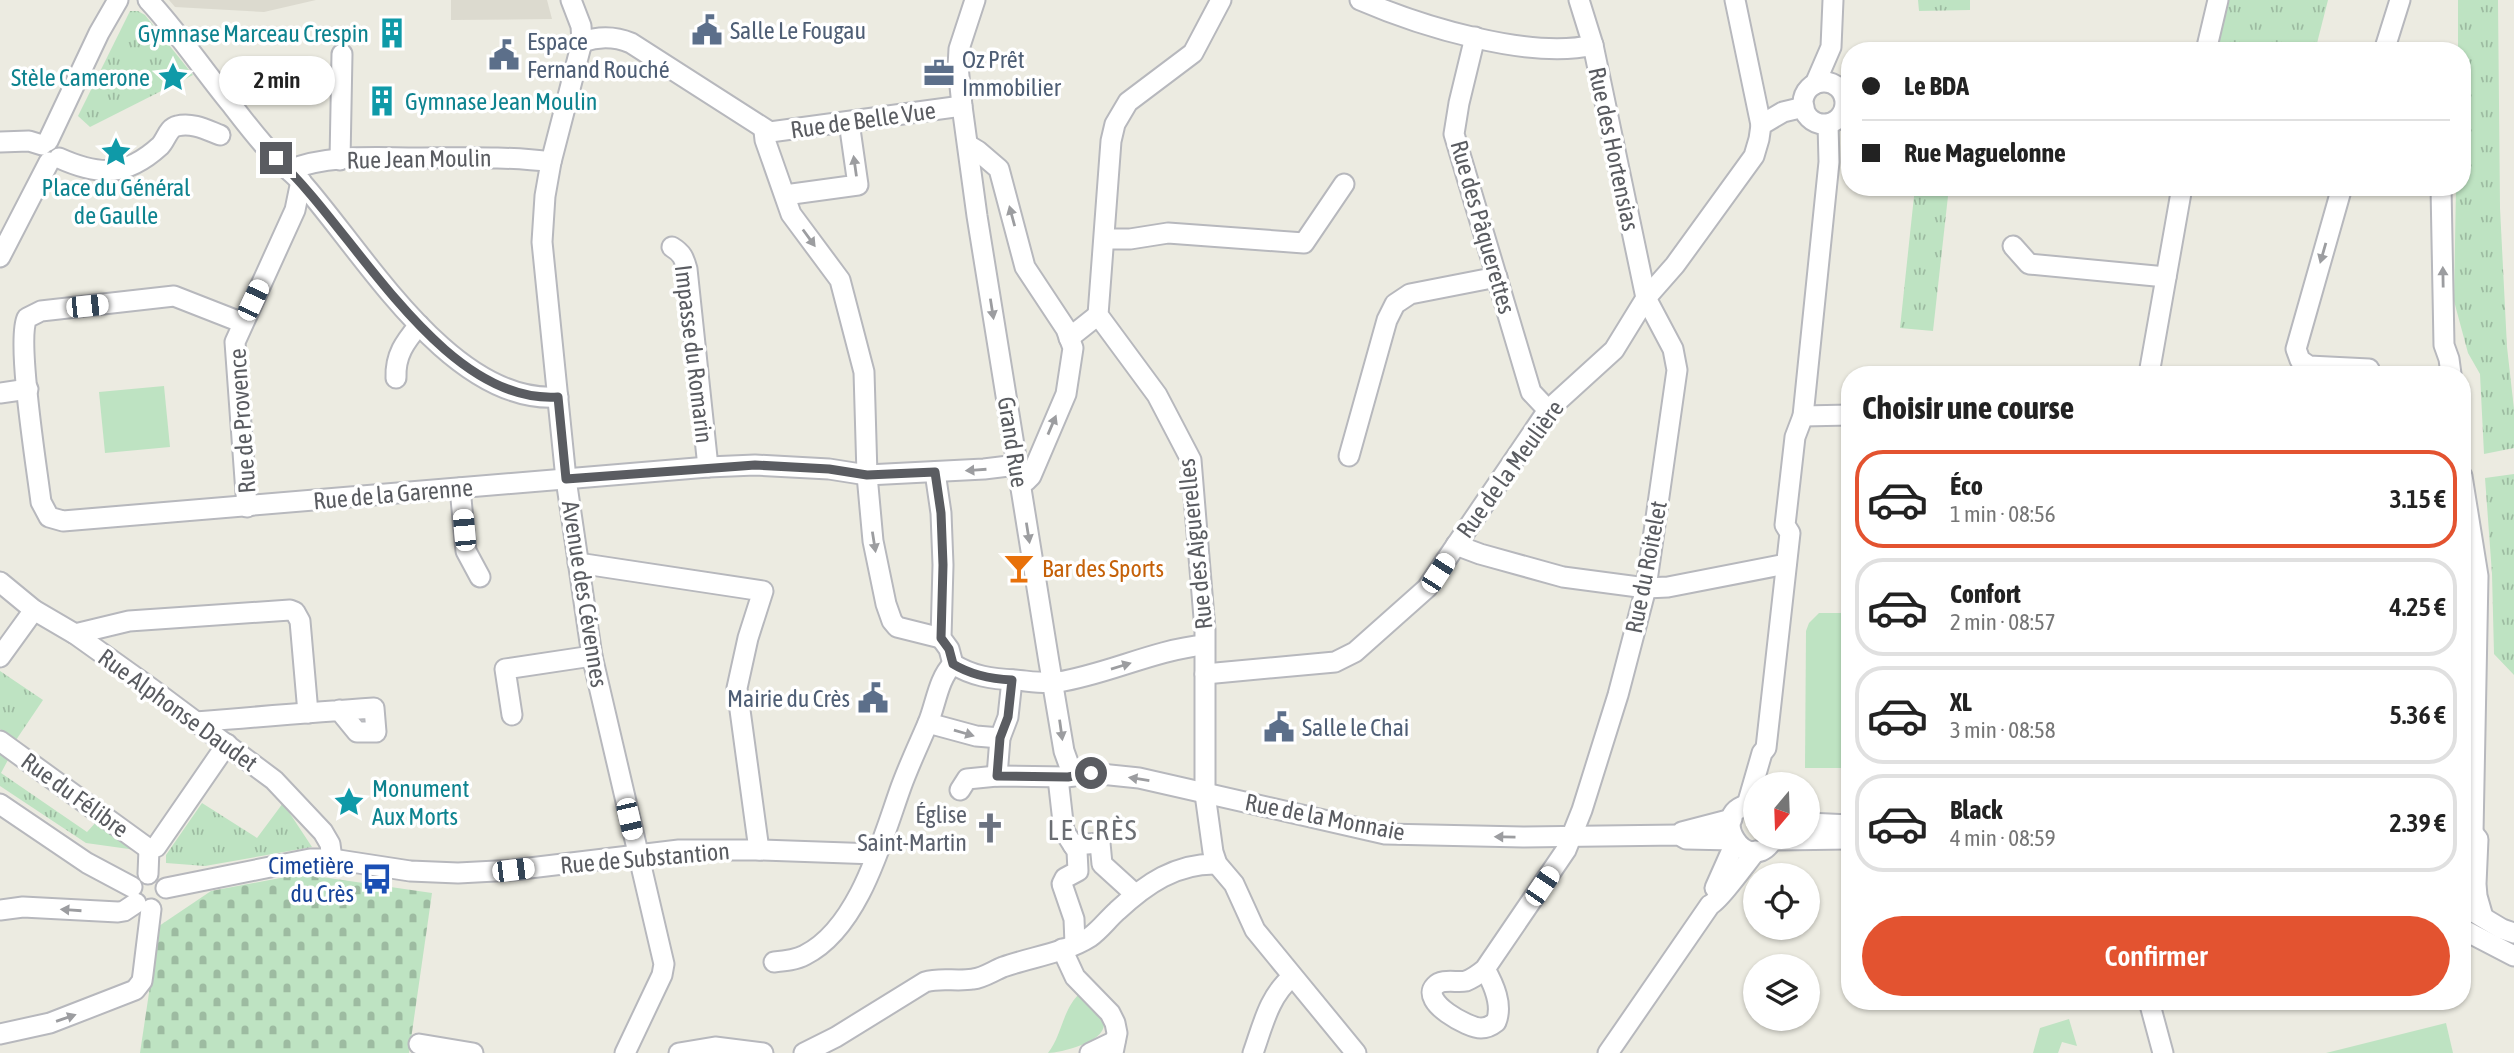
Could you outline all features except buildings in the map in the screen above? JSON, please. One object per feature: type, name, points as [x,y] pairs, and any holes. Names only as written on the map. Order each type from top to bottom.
[{"type":"street","points":[[148,0],[258,137],[295,176],[432,339],[470,369],[509,391],[534,397],[558,397]]},
{"type":"street","name":"Avenue des Cévennes","points":[[571,0],[581,26],[582,42],[551,162],[545,196],[542,242],[566,479],[592,656],[663,955],[663,969],[625,1053]]},
{"type":"street","name":"Grand Rue","points":[[975,0],[959,49],[962,106],[1018,474],[1055,683],[1064,751],[1064,831],[1073,845]]},
{"type":"street","points":[[1069,338],[1098,315],[1111,141],[1115,124],[1128,102],[1193,53],[1221,0]]},
{"type":"street","points":[[1361,0],[1391,13],[1475,37],[1551,51],[1593,46]]},
{"type":"street","name":"Rue des Hortensias","points":[[1579,0],[1593,46],[1646,298]]},
{"type":"street","points":[[1735,0],[1760,125],[1783,112],[1804,107]]},
{"type":"street","points":[[1833,0],[1832,47],[1815,85],[1805,94],[1804,107],[1814,121],[1828,124],[1841,116]]},
{"type":"street","points":[[1841,42],[1842,0]]},
{"type":"street","points":[[2208,42],[2218,0]]},
{"type":"street","points":[[2387,42],[2400,0]]},
{"type":"street","points":[[0,257],[50,151],[99,33],[115,6]]},
{"type":"street","name":"Rue de Belle Vue","points":[[582,42],[610,37],[631,43],[764,131],[776,132],[962,106]]},
{"type":"street","name":"Rue des Pâquerettes","points":[[1475,37],[1454,134],[1531,392],[1548,410]]},
{"type":"street","points":[[1841,48],[1835,73],[1841,86]]},
{"type":"street","points":[[340,160],[342,54]]},
{"type":"street","points":[[1815,85],[1826,82],[1841,90]]},
{"type":"street","points":[[785,195],[858,185],[849,122]]},
{"type":"street","points":[[1758,772],[1762,753],[1766,748],[1790,533],[1797,526],[1807,438],[1803,416],[1829,154],[1828,124]]},
{"type":"street","name":"Rue de la Meulière","points":[[1205,674],[1335,662],[1355,652],[1427,588],[1548,410],[1614,350],[1646,298],[1675,265],[1748,164],[1757,147],[1760,125]]},
{"type":"street","points":[[0,142],[29,141],[99,172],[128,167],[143,160],[162,144],[176,126],[202,128],[220,135]]},
{"type":"street","points":[[764,131],[792,214],[840,280],[864,372],[867,475],[873,541],[886,604],[897,627],[947,650],[981,676],[1055,683],[1167,652],[1205,645]]},
{"type":"street","points":[[968,145],[978,150],[999,169],[1025,267],[1066,329],[1073,348],[1066,394],[1031,476],[1026,481],[1018,474]]},
{"type":"street","points":[[0,238],[21,193],[50,151]]},
{"type":"street","name":"Rue Jean Moulin","points":[[295,176],[310,163],[340,160],[517,158],[551,162]]},
{"type":"street","name":"Rue de Provence","points":[[247,507],[235,346],[295,210],[295,176]]},
{"type":"street","points":[[1105,239],[1130,239],[1168,233],[1304,243],[1344,184]]},
{"type":"street","points":[[2150,366],[2180,196]]},
{"type":"street","points":[[2309,366],[2300,360],[2297,349],[2340,196]]},
{"type":"street","points":[[2441,196],[2444,345],[2450,366]]},
{"type":"street","name":"Impasse du Romarin","points":[[672,247],[680,252],[687,269],[708,467]]},
{"type":"street","points":[[2013,247],[2029,264],[2166,277]]},
{"type":"street","points":[[1349,456],[1387,320],[1395,304],[1410,294],[1497,277]]},
{"type":"street","name":"Rue de la Garenne","points":[[243,323],[174,296],[32,313],[27,318],[23,333],[28,389],[41,502],[49,517],[63,521],[708,467],[755,465],[816,468],[867,475],[935,472],[1018,474]]},
{"type":"street","name":"Rue du Roitelet","points":[[1485,969],[1573,836],[1618,695],[1646,588],[1678,363],[1646,298]]},
{"type":"street","name":"Rue des Aiguerelles","points":[[1098,315],[1157,395],[1191,460],[1205,645],[1205,794],[1217,864]]},
{"type":"street","points":[[396,378],[396,362],[401,348],[419,324]]},
{"type":"street","points":[[0,393],[28,389]]},
{"type":"street","points":[[1803,416],[1841,415]]},
{"type":"street","points":[[774,962],[804,956],[828,939],[853,904],[876,855],[945,676],[947,650],[941,513],[935,472]]},
{"type":"street","points":[[460,488],[466,551],[480,577]]},
{"type":"street","points":[[2471,536],[2477,576],[2471,752]]},
{"type":"street","points":[[1456,545],[1563,577],[1646,588],[1668,587],[1786,564]]},
{"type":"street","points":[[578,563],[764,591],[748,638],[737,688],[759,850]]},
{"type":"street","name":"Rue Alphonse Daudet","points":[[0,582],[34,610],[75,634],[274,780],[323,832],[330,844],[332,859]]},
{"type":"street","points":[[0,657],[34,610]]},
{"type":"street","points":[[75,634],[129,621],[290,610],[295,612],[300,621],[308,713]]},
{"type":"street","points":[[512,715],[505,669],[592,656]]},
{"type":"street","points":[[997,776],[1000,738],[1008,717],[1012,680]]},
{"type":"street","points":[[196,722],[339,710]]},
{"type":"street","points":[[928,723],[976,736],[1000,738]]},
{"type":"street","name":"Rue du Félibre","points":[[0,741],[149,849]]},
{"type":"street","name":"Rue du Félibre","points":[[149,849],[156,847],[227,744]]},
{"type":"street","points":[[1766,748],[1770,755],[1769,772]]},
{"type":"street","name":"Rue de la Monnaie","points":[[960,790],[967,779],[997,776],[1065,777],[1091,773],[1139,778],[1385,834],[1679,835],[1686,839],[1734,841],[1745,850],[1756,851]]},
{"type":"street","points":[[0,804],[140,900],[163,902],[166,888],[160,877],[148,874],[139,876],[140,900],[144,974],[135,990],[50,1023],[0,1034]]},
{"type":"street","points":[[1608,1053],[1710,905],[1710,899],[1734,841],[1730,830],[1732,819],[1738,810],[1743,808]]},
{"type":"street","name":"Rue de la Monnaie","points":[[1679,835],[1683,831],[1732,819]]},
{"type":"street","points":[[1820,823],[1841,824]]},
{"type":"street","points":[[1820,839],[1841,839]]},
{"type":"street","points":[[2471,840],[2478,839],[2477,896],[2483,917]]},
{"type":"street","points":[[1090,1053],[1114,1047],[1115,1023],[1110,1013],[1075,977],[1069,946],[1074,919],[1062,884],[1065,878],[1078,871],[1077,851],[1073,845],[1100,843],[1101,864],[1135,894]]},
{"type":"street","name":"Rue du Félibre","points":[[148,874],[149,849]]},
{"type":"street","points":[[1710,905],[1716,903],[1756,851],[1763,849]]},
{"type":"street","name":"Rue de Substantion","points":[[166,888],[310,859],[332,859],[410,871],[458,873],[513,870],[679,850],[876,855]]},
{"type":"street","points":[[804,1053],[836,1037],[925,982],[938,978],[950,981],[976,979],[1090,936],[1135,894],[1174,870],[1193,864],[1217,864],[1234,884],[1255,930],[1356,1053]]},
{"type":"street","points":[[0,910],[23,907],[118,912],[140,900]]},
{"type":"street","points":[[2471,910],[2502,929],[2514,933]]},
{"type":"street","points":[[2471,934],[2514,956]]},
{"type":"street","points":[[1253,1053],[1273,1000],[1281,986],[1293,977]]},
{"type":"street","points":[[2151,1010],[2163,1053]]},
{"type":"street","points":[[419,1044],[473,1053]]},
{"type":"street","points":[[679,1053],[715,1046],[763,1053]]},
{"type":"shaded area","points":[[169,0],[316,0],[264,12],[175,7]]},
{"type":"shaded area","points":[[451,0],[547,0],[552,19],[451,20]]},
{"type":"green space","points":[[1918,0],[1970,0],[1970,10],[1919,11]]},
{"type":"green space","points":[[2227,0],[2328,0],[2317,42],[2215,41]]},
{"type":"green space","points":[[2458,0],[2498,0],[2500,208],[2507,347],[2514,409],[2514,448],[2484,454],[2480,374],[2468,353],[2454,301],[2456,196],[2471,196],[2471,42],[2458,42]]},
{"type":"green space","points":[[130,11],[145,15],[193,75],[90,127],[78,116]]},
{"type":"green space","points":[[1914,196],[1948,196],[1933,331],[1900,328]]},
{"type":"green space","points":[[164,386],[170,447],[105,453],[99,392]]},
{"type":"green space","points":[[2514,474],[2514,675],[2494,654],[2485,478]]},
{"type":"green space","points":[[1819,613],[1841,613],[1841,768],[1805,768],[1806,631],[1809,623]]},
{"type":"green space","points":[[0,671],[43,700],[16,740],[0,729]]},
{"type":"green space","points":[[0,752],[9,758],[1,773],[87,832],[97,821],[136,850],[86,843],[0,786]]},
{"type":"green space","points":[[202,803],[257,838],[283,803],[312,847],[205,866],[166,863],[166,855]]},
{"type":"green space","points":[[301,874],[432,893],[409,1053],[140,1053],[159,926],[211,891]]},
{"type":"green space","points":[[1078,995],[1103,1020],[1102,1030],[1098,1036],[1081,1045],[1048,1053],[1069,1009]]},
{"type":"green space","points":[[2069,1019],[2077,1046],[2062,1042],[2058,1053],[2033,1053],[2040,1028]]},
{"type":"green space","points":[[2446,1023],[2453,1053],[2326,1053]]},
{"type":"place","name":"Salle Le Fougau","points":[[707,30]]},
{"type":"place","name":"Gymnase Marceau Crespin","points":[[392,33]]},
{"type":"place","name":"Espace Fernand Rouché","points":[[504,55]]},
{"type":"place","name":"Oz Prêt Immobilier","points":[[939,73]]},
{"type":"place","name":"Stèle Camerone","points":[[173,77]]},
{"type":"place","name":"Gymnase Jean Moulin","points":[[382,101]]},
{"type":"place","name":"Place du Général de Gaulle","points":[[116,152]]},
{"type":"place","name":"Bar des Sports","points":[[1019,568]]},
{"type":"place","name":"Mairie du Crès","points":[[873,698]]},
{"type":"place","name":"Salle le Chai","points":[[1279,727]]},
{"type":"place","name":"Monument Aux Morts","points":[[349,802]]},
{"type":"place","name":"Église Saint-Martin","points":[[990,828]]},
{"type":"place","name":"Cimetière du Crès","points":[[377,879]]},
{"type":"district","name":"LE CRÈS","points":[[1093,830]]},
{"type":"route","points":[[276,158],[301,181],[432,339],[470,369],[509,391],[523,396],[558,397],[566,479],[755,465],[829,469],[867,475],[935,472],[941,513],[943,565],[941,638],[949,649],[953,664],[959,668],[995,680],[1012,680],[1008,717],[1000,738],[997,776],[1068,777],[1091,773]]}]
